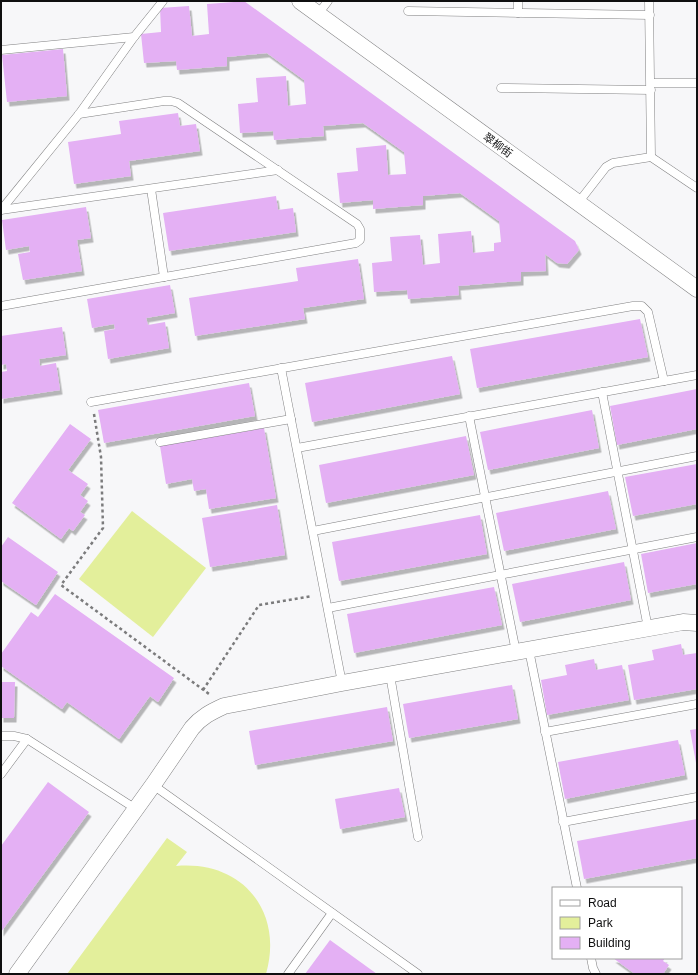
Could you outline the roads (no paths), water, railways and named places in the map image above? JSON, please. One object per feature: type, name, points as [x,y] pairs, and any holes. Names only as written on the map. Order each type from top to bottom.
[{"type":"street","name":"翠柳街","points":[[300,1],[697,289]]},
{"type":"street","points":[[17,974],[199,720],[207,714],[224,706],[342,683],[648,628],[684,622],[697,623]]},
{"type":"lane","points":[[1,210],[79,114],[134,37],[163,1]]},
{"type":"lane","points":[[318,14],[328,1]]},
{"type":"lane","points":[[518,1],[518,13]]},
{"type":"lane","points":[[649,1],[651,157]]},
{"type":"lane","points":[[408,11],[650,15]]},
{"type":"lane","points":[[1,50],[134,37]]},
{"type":"lane","points":[[501,88],[651,86],[697,83]]},
{"type":"lane","points":[[1,306],[356,243],[360,240],[360,229],[357,224],[178,103],[164,101],[79,114]]},
{"type":"lane","points":[[578,203],[606,167],[613,163],[651,157],[697,188]]},
{"type":"lane","points":[[1,210],[278,170]]},
{"type":"lane","points":[[151,189],[164,277]]},
{"type":"lane","points":[[91,402],[638,306],[642,306],[646,309],[650,316],[664,381]]},
{"type":"lane","points":[[281,368],[342,683]]},
{"type":"lane","points":[[297,448],[697,375]]},
{"type":"lane","points":[[602,392],[648,628]]},
{"type":"lane","points":[[469,416],[501,575],[545,732],[577,887]]},
{"type":"lane","points":[[160,442],[291,419]]},
{"type":"lane","points":[[313,532],[697,456]]},
{"type":"lane","points":[[328,608],[697,537]]},
{"type":"lane","points":[[390,675],[418,837]]},
{"type":"lane","points":[[545,732],[697,704]]},
{"type":"lane","points":[[1,736],[14,736],[27,739],[136,809]]},
{"type":"lane","points":[[1,774],[27,739]]},
{"type":"lane","points":[[153,785],[418,974]]},
{"type":"lane","points":[[564,822],[697,798]]},
{"type":"lane","points":[[288,974],[332,913]]},
{"type":"lane","points":[[591,959],[596,974]]}]
